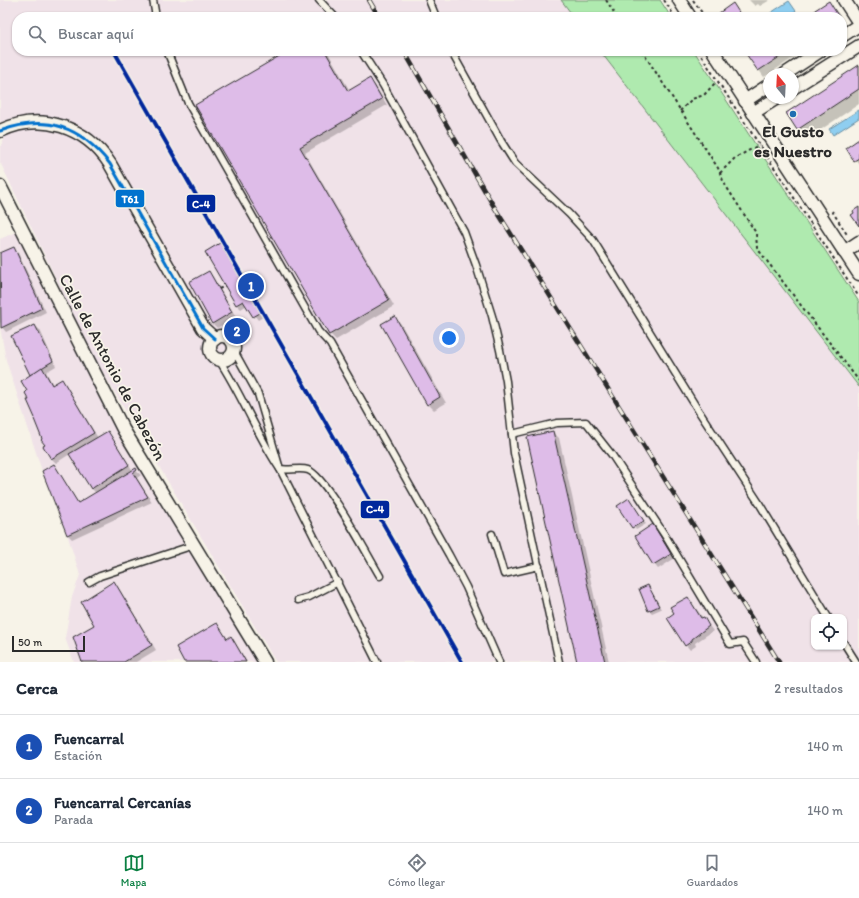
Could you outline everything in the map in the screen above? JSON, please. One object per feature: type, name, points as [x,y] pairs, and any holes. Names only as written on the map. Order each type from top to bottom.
[{"type":"street","points":[[679,0],[687,12]]},
{"type":"street","points":[[844,0],[859,24],[847,32]]},
{"type":"street","points":[[847,54],[859,46]]},
{"type":"street","points":[[716,56],[859,274]]},
{"type":"street","points":[[794,68],[812,56]]},
{"type":"street","points":[[799,84],[843,56]]},
{"type":"street","points":[[745,100],[763,88]]},
{"type":"street","points":[[753,113],[767,104]]},
{"type":"street","points":[[0,131],[11,126],[26,123],[50,123],[78,133],[97,148],[110,164],[203,328],[215,339]]},
{"type":"street","name":"Calle de Antonio de Cabezón","points":[[0,186],[123,429],[265,662]]},
{"type":"street","points":[[844,252],[859,242]]},
{"type":"street","points":[[221,336],[229,338],[233,344],[234,351],[230,358],[218,360],[211,352],[211,345],[215,339],[221,336]]},
{"type":"lane","points":[[153,0],[155,12]]},
{"type":"lane","points":[[319,0],[331,12]]},
{"type":"lane","points":[[429,0],[434,12]]},
{"type":"lane","points":[[169,56],[188,103],[318,331],[330,344],[449,555],[466,587],[499,662]]},
{"type":"lane","points":[[364,56],[383,86],[464,232],[492,316],[506,381],[515,459],[559,662]]},
{"type":"lane","points":[[454,56],[501,141],[515,163],[569,214],[593,240],[698,410],[759,503],[826,614]]},
{"type":"lane","points":[[234,351],[258,394],[280,469]]},
{"type":"lane","points":[[218,360],[249,411],[270,454],[280,469],[377,662]]},
{"type":"lane","points":[[512,434],[557,423],[586,422],[612,455],[649,512],[730,644],[744,642],[756,662]]},
{"type":"lane","points":[[280,469],[307,470],[314,473],[335,499],[380,576]]},
{"type":"lane","points":[[492,534],[504,574],[538,566]]},
{"type":"lane","points":[[89,582],[100,576],[194,545]]},
{"type":"lane","points":[[298,600],[309,597],[338,582]]},
{"type":"lane","points":[[847,648],[856,662]]},
{"type":"path","points":[[606,0],[614,12]]},
{"type":"path","points":[[664,0],[672,12]]},
{"type":"path","points":[[694,0],[702,12]]},
{"type":"path","points":[[645,56],[720,173],[724,184],[756,233],[757,248],[859,381]]},
{"type":"path","points":[[701,56],[859,297]]},
{"type":"path","points":[[680,111],[692,99],[704,95],[715,83]]},
{"type":"path","points":[[720,173],[735,158],[759,145]]},
{"type":"path","points":[[219,289],[225,286]]},
{"type":"shaded area","points":[[0,0],[561,0],[570,12],[12,12],[12,56],[604,56],[859,387],[859,662],[276,662],[94,358],[0,162],[0,148],[5,136],[0,125]]},
{"type":"shaded area","points":[[18,231],[263,662],[74,662],[65,638],[72,597],[80,575],[68,537],[42,471],[6,360],[0,327],[0,239]]},
{"type":"green space","points":[[561,0],[660,0],[668,12],[570,12]]},
{"type":"green space","points":[[604,56],[697,56],[859,302],[859,387]]},
{"type":"water","points":[[789,1],[796,11],[794,12],[772,12]]},
{"type":"water","points":[[859,110],[859,118],[833,135],[829,129]]},
{"type":"building","points":[[829,1],[836,12],[816,12],[815,10]]},
{"type":"building","points":[[733,3],[739,12],[720,12]]},
{"type":"building","points":[[279,56],[328,56],[348,91],[370,78],[382,99],[300,147],[389,300],[329,335],[195,105]]},
{"type":"building","points":[[748,56],[781,56],[758,71]]},
{"type":"building","points":[[859,65],[859,89],[797,130],[786,113]]},
{"type":"building","points":[[859,139],[859,158],[854,161],[846,148]]},
{"type":"building","points":[[859,207],[859,226],[851,215],[854,213],[853,211]]},
{"type":"building","points":[[220,243],[260,313],[253,317],[243,301],[236,305],[205,252]]},
{"type":"building","points":[[14,247],[42,308],[1,328],[0,253]]},
{"type":"building","points":[[209,271],[232,312],[212,324],[189,282]]},
{"type":"building","points":[[395,316],[440,397],[427,405],[381,324]]},
{"type":"building","points":[[35,325],[53,361],[30,375],[11,336]]},
{"type":"building","points":[[42,367],[52,385],[62,379],[94,433],[51,459],[43,446],[45,445],[41,440],[42,439],[34,419],[35,418],[27,400],[29,400],[25,393],[27,391],[21,381]]},
{"type":"building","points":[[108,431],[129,465],[91,489],[69,454]]},
{"type":"building","points":[[553,431],[605,662],[577,662],[527,437]]},
{"type":"building","points":[[54,464],[78,503],[136,468],[137,470],[133,473],[148,497],[67,535],[42,471]]},
{"type":"building","points":[[629,498],[644,521],[632,528],[617,506]]},
{"type":"building","points":[[653,524],[671,554],[653,565],[635,536]]},
{"type":"building","points":[[114,581],[152,645],[124,662],[82,662],[73,637],[94,625],[81,602]]},
{"type":"building","points":[[648,585],[659,606],[648,611],[639,589]]},
{"type":"building","points":[[688,597],[701,618],[704,617],[709,626],[685,646],[667,618],[674,613],[670,607]]},
{"type":"building","points":[[217,623],[227,639],[231,636],[246,662],[184,662],[176,647]]},
{"type":"railway","points":[[369,0],[376,12]]},
{"type":"railway","points":[[407,56],[493,205],[779,662]]},
{"type":"transit line","name":"C-4","points":[[117,56],[462,662]]},
{"type":"transit line","name":"T61","points":[[0,131],[17,126],[47,124],[74,132],[87,140],[99,151],[110,164],[203,328],[215,339]]},
{"type":"place","name":"El Gusto es Nuestro","points":[[793,114]]},
{"type":"place","name":"Fuencarral","points":[[251,286]]},
{"type":"place","name":"Fuencarral Cercanías","points":[[237,331]]}]
